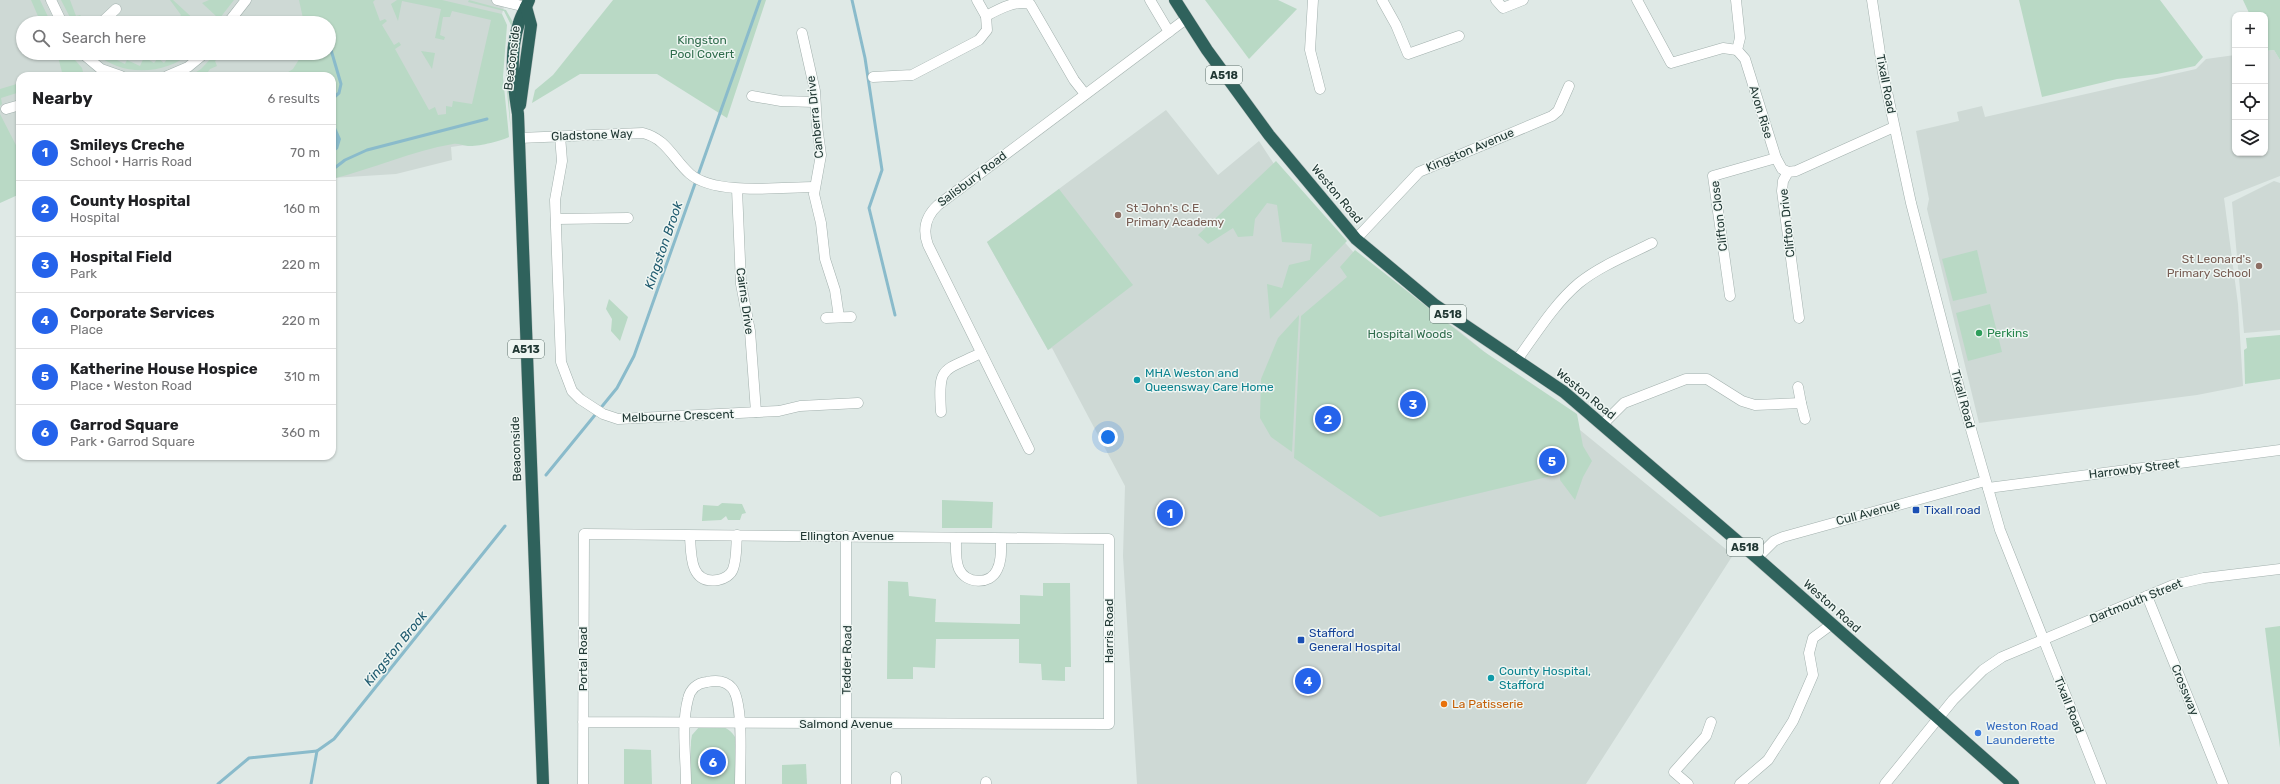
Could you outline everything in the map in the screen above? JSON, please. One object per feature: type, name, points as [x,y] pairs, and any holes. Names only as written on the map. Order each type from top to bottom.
[{"type":"highway","name":"Weston Road","points":[[1175,0],[1207,50],[1269,136],[1356,239],[1435,305],[1564,392],[1758,558],[1938,720],[2013,784]]},
{"type":"highway","name":"Beaconside","points":[[527,3],[518,24],[512,63],[512,79],[518,114],[543,784]]},
{"type":"street","points":[[51,0],[59,16]]},
{"type":"street","points":[[233,16],[246,0]]},
{"type":"street","points":[[497,0],[527,3]]},
{"type":"street","points":[[872,77],[912,75],[972,43],[985,34],[988,26],[986,16],[977,0]]},
{"type":"street","points":[[1150,0],[1169,32]]},
{"type":"street","points":[[1314,0],[1310,50],[1320,89]]},
{"type":"street","points":[[1382,0],[1396,25],[1408,54],[1459,36]]},
{"type":"street","points":[[1496,0],[1503,8],[1523,0]]},
{"type":"street","points":[[1637,0],[1671,63],[1723,48],[1737,50],[1740,38],[1736,0]]},
{"type":"street","name":"Tixall Road","points":[[1872,0],[1877,39],[1894,127],[1941,319],[1986,484],[2000,530],[2101,784]]},
{"type":"street","points":[[986,16],[1012,3],[1020,1],[1030,4],[1074,80],[1085,94]]},
{"type":"street","points":[[108,16],[116,9]]},
{"type":"street","name":"Salisbury Road","points":[[1029,449],[928,245],[926,237],[926,221],[930,212],[938,204],[1186,19]]},
{"type":"street","name":"Canberra Drive","points":[[802,33],[813,81],[821,155],[814,187],[826,259],[838,302],[839,318]]},
{"type":"street","name":"Avon Rise","points":[[1737,50],[1745,59],[1776,158],[1782,170],[1788,172]]},
{"type":"street","points":[[88,60],[98,72]]},
{"type":"street","points":[[176,72],[188,67],[196,60]]},
{"type":"street","name":"Kingston Avenue","points":[[1356,239],[1419,172],[1552,116],[1558,111],[1569,86]]},
{"type":"street","points":[[752,96],[782,101],[815,102]]},
{"type":"street","points":[[6,109],[16,106]]},
{"type":"street","name":"Clifton Drive","points":[[1799,318],[1782,191],[1783,181],[1788,172],[1796,171],[1894,127]]},
{"type":"street","name":"Gladstone Way","points":[[519,138],[632,133],[651,135],[668,146],[691,175],[708,184],[737,189],[814,187]]},
{"type":"street","name":"Melbourne Crescent","points":[[560,136],[562,161],[556,191],[556,218],[561,362],[572,391],[588,405],[603,414],[618,419],[779,411],[806,406],[858,403]]},
{"type":"street","name":"Clifton Close","points":[[1730,296],[1713,176],[1776,158]]},
{"type":"street","name":"Cairns Drive","points":[[737,189],[740,284],[750,332],[756,412]]},
{"type":"street","points":[[556,218],[628,218]]},
{"type":"street","points":[[1517,360],[1553,310],[1579,283],[1597,271],[1652,243]]},
{"type":"street","points":[[826,318],[851,317]]},
{"type":"street","points":[[941,412],[939,384],[942,374],[948,369],[982,353]]},
{"type":"street","points":[[1602,425],[1624,403],[1686,379],[1707,379],[1742,401],[1755,405],[1801,403]]},
{"type":"street","points":[[1798,387],[1805,419]]},
{"type":"street","name":"Harrowby Street","points":[[1986,484],[2280,450]]},
{"type":"street","name":"Cull Avenue","points":[[1758,558],[1774,541],[1783,537],[1986,484]]},
{"type":"street","name":"Ellington Avenue","points":[[584,534],[1109,539]]},
{"type":"street","name":"Portal Road","points":[[583,784],[584,534]]},
{"type":"street","points":[[690,536],[691,561],[694,570],[700,578],[712,580],[726,577],[733,570],[738,535]]},
{"type":"street","name":"Tedder Road","points":[[846,536],[848,631],[845,724],[846,784]]},
{"type":"street","points":[[956,538],[958,569],[968,579],[975,581],[984,580],[994,576],[1000,563],[1001,539]]},
{"type":"street","name":"Harris Road","points":[[1109,539],[1109,724]]},
{"type":"street","name":"Dartmouth Street","points":[[1885,784],[1953,700],[1984,670],[2002,657],[2043,638],[2188,580],[2280,569]]},
{"type":"street","name":"Crossway","points":[[2147,596],[2223,784]]},
{"type":"street","points":[[1740,784],[1768,760],[1792,721],[1813,675],[1809,653],[1813,638],[1832,624]]},
{"type":"street","points":[[686,784],[685,721],[688,699],[696,686],[709,682],[721,681],[734,692],[740,723],[740,784]]},
{"type":"street","name":"Salmond Avenue","points":[[583,722],[685,721],[845,724],[1109,724]]},
{"type":"street","points":[[1688,784],[1674,772],[1706,736],[1711,722]]},
{"type":"shaded area","points":[[0,0],[506,0],[502,14],[493,141],[451,147],[452,160],[396,174],[336,178],[336,72],[16,72],[16,152],[0,122]]},
{"type":"shaded area","points":[[2274,50],[2280,60],[2280,176],[2224,198],[2238,304],[2243,386],[2197,395],[1979,423],[1927,209],[1929,199],[1916,131],[1959,121],[1957,112],[1982,106],[1985,117],[2196,69],[2206,59],[2232,55],[2232,156],[2268,156],[2268,51]]},
{"type":"shaded area","points":[[1166,110],[1218,175],[1259,141],[1274,164],[1275,163],[1362,262],[1459,331],[1733,555],[1586,784],[1137,784],[1123,556],[1125,486],[1052,348],[1048,350],[987,242]]},
{"type":"shaded area","name":"St Leonard's Primary School","points":[[2274,181],[2280,183],[2280,330],[2244,333],[2232,202]]},
{"type":"green space","points":[[31,0],[40,0],[48,16],[38,16]]},
{"type":"green space","points":[[61,0],[70,0],[76,16],[69,16]]},
{"type":"green space","points":[[170,0],[173,0],[190,16],[180,16]]},
{"type":"green space","points":[[209,0],[234,0],[221,16],[216,16],[202,3]]},
{"type":"green space","points":[[299,0],[375,0],[373,2],[380,21],[385,19],[387,21],[382,25],[394,45],[399,42],[401,45],[395,49],[429,110],[435,107],[438,115],[446,114],[446,106],[452,107],[453,101],[472,104],[491,20],[452,11],[450,17],[443,17],[440,35],[445,37],[444,40],[435,38],[441,9],[402,1],[398,21],[391,4],[397,0],[442,0],[502,14],[507,25],[503,77],[509,137],[477,146],[455,144],[438,147],[336,178],[336,150],[338,149],[336,132],[336,72],[288,72],[293,69],[299,60],[336,60],[336,16],[302,16]]},
{"type":"green space","points":[[469,0],[506,10],[514,24],[511,33],[511,25],[504,11],[468,2]]},
{"type":"green space","name":"Kingston Pool Covert","points":[[613,0],[766,0],[727,118],[657,74],[580,74],[532,103],[535,90],[553,75]]},
{"type":"green space","points":[[1205,0],[1278,0],[1297,9],[1249,59]]},
{"type":"green space","points":[[2019,0],[2160,0],[2203,57],[2195,66],[2157,74],[2117,79],[2042,97]]},
{"type":"green space","points":[[2243,0],[2280,0],[2280,60],[2274,50],[2268,51],[2268,12],[2249,12]]},
{"type":"green space","points":[[509,41],[508,85],[511,133],[506,82]]},
{"type":"green space","points":[[421,51],[435,53],[432,69]]},
{"type":"green space","points":[[59,60],[75,60],[82,68],[83,72],[62,72]]},
{"type":"green space","points":[[105,60],[117,60],[125,64],[127,60],[140,66],[143,60],[149,60],[154,63],[156,60],[160,60],[164,63],[166,60],[180,60],[169,66],[143,70],[117,66]]},
{"type":"green space","points":[[209,60],[216,60],[215,61],[217,66],[210,69],[208,72],[196,72]]},
{"type":"green space","points":[[16,84],[16,93],[1,98],[2,104],[0,106],[0,89]]},
{"type":"green space","points":[[0,114],[16,145],[16,196],[0,203]]},
{"type":"green space","points":[[1276,161],[1347,241],[1270,319],[1267,284],[1282,288],[1289,265],[1310,260],[1312,244],[1282,242],[1277,205],[1267,203],[1255,219],[1253,236],[1238,237],[1233,228],[1208,244],[1198,235]]},
{"type":"green space","points":[[1059,189],[1133,285],[1048,350],[987,242]]},
{"type":"green space","name":"Hospital Woods","points":[[1355,250],[1483,351],[1577,414],[1583,446],[1592,461],[1583,477],[1575,500],[1560,480],[1560,474],[1380,517],[1294,458],[1301,316],[1347,277],[1340,267]]},
{"type":"green space","name":"Perkins","points":[[1977,250],[1987,293],[1953,301],[1942,259]]},
{"type":"green space","points":[[609,299],[628,317],[620,341],[611,331],[612,319],[606,309]]},
{"type":"green space","name":"Perkins","points":[[1990,304],[2002,352],[1968,361],[1956,313]]},
{"type":"green space","points":[[1299,315],[1292,452],[1271,437],[1260,418],[1261,379],[1278,338]]},
{"type":"green space","points":[[2280,335],[2280,379],[2245,384],[2244,350],[2247,348],[2246,338]]},
{"type":"green space","points":[[942,500],[993,502],[992,528],[942,528]]},
{"type":"green space","points":[[722,503],[742,504],[746,513],[742,514],[740,520],[728,520],[726,516],[721,520],[702,521],[703,505],[718,506]]},
{"type":"green space","points":[[888,581],[908,582],[909,596],[936,599],[935,622],[1020,624],[1020,595],[1043,596],[1043,583],[1070,583],[1071,667],[1065,667],[1065,681],[1042,680],[1041,664],[1019,663],[1019,639],[936,639],[935,668],[913,667],[913,679],[887,679]]},
{"type":"green space","points":[[2280,626],[2280,748],[2265,628]]},
{"type":"green space","points":[[700,726],[724,727],[728,729],[735,737],[735,784],[690,784],[692,735]]},
{"type":"green space","points":[[624,749],[651,750],[652,784],[624,784]]},
{"type":"green space","points":[[806,764],[807,784],[782,784],[782,765]]},
{"type":"water","points":[[336,128],[341,139],[338,149],[336,150]]},
{"type":"waterway","name":"Kingston Brook","points":[[546,475],[617,388],[634,356],[760,0]]},
{"type":"waterway","points":[[852,0],[865,58],[882,170],[869,208],[895,315]]},
{"type":"waterway","points":[[334,60],[341,84],[339,93],[336,96]]},
{"type":"waterway","points":[[336,167],[345,160],[367,150],[487,119]]},
{"type":"waterway","name":"Kingston Brook","points":[[311,784],[317,751],[334,739],[505,526]]},
{"type":"waterway","points":[[218,784],[249,758],[317,751]]},
{"type":"place","name":"St John's C.E. Primary Academy","points":[[1118,215]]},
{"type":"place","name":"St Leonard's Primary School","points":[[2259,266]]},
{"type":"place","name":"Perkins","points":[[1979,333]]},
{"type":"place","name":"MHA Weston and Queensway Care Home","points":[[1137,380]]},
{"type":"place","name":"Hospital Field","points":[[1413,404]]},
{"type":"place","name":"County Hospital","points":[[1328,419]]},
{"type":"place","name":"Katherine House Hospice","points":[[1552,461]]},
{"type":"place","name":"Tixall road","points":[[1916,510]]},
{"type":"place","name":"Smileys Creche","points":[[1170,513]]},
{"type":"place","name":"Stafford General Hospital","points":[[1301,640]]},
{"type":"place","name":"County Hospital, Stafford","points":[[1491,678]]},
{"type":"place","name":"Corporate Services","points":[[1308,681]]},
{"type":"place","name":"La Patisserie","points":[[1444,704]]},
{"type":"place","name":"Weston Road Launderette","points":[[1978,733]]},
{"type":"place","name":"Garrod Square","points":[[713,762]]}]
